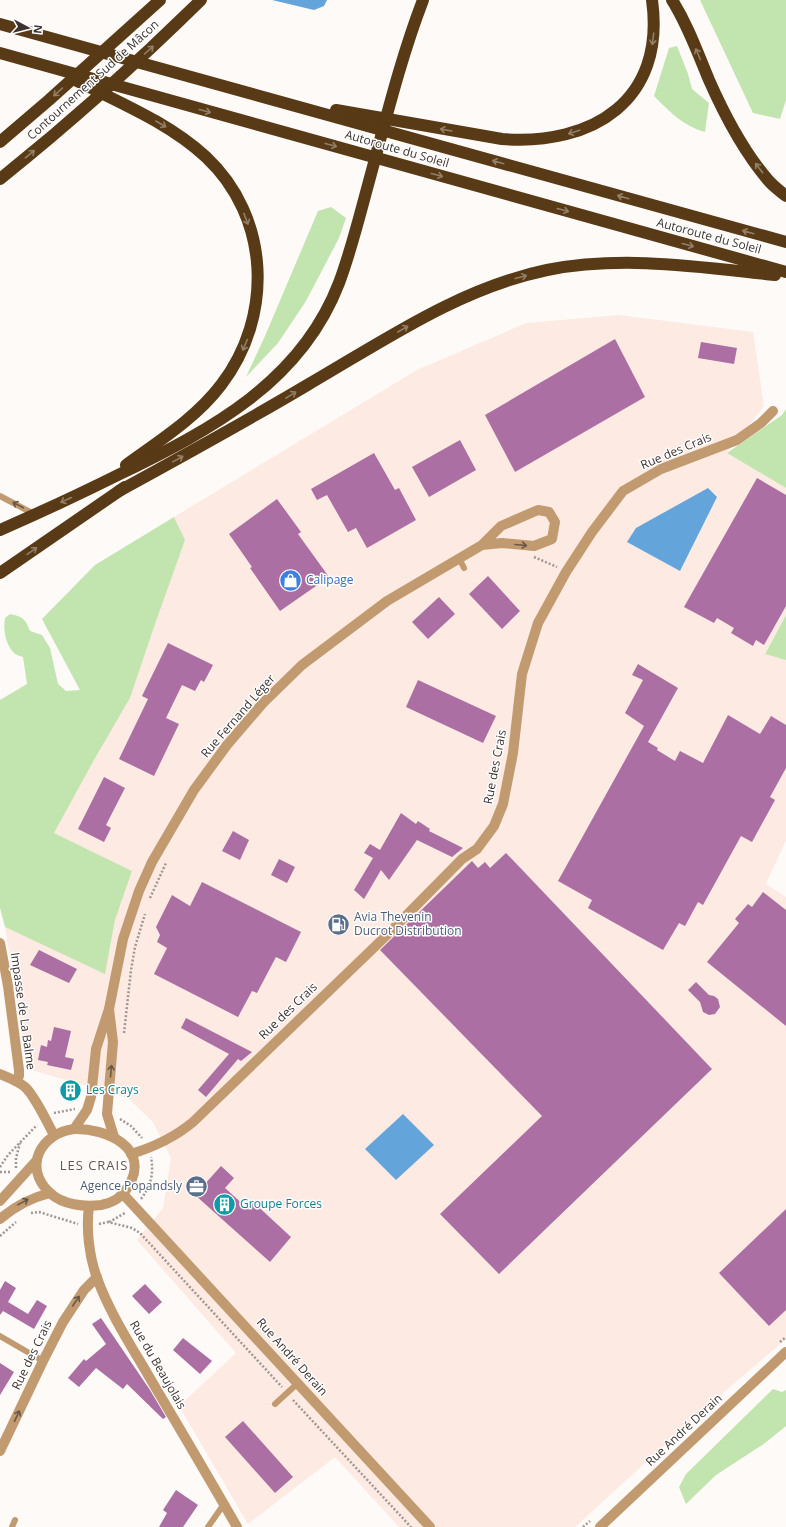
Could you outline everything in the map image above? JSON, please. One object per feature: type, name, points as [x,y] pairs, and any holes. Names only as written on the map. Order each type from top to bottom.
[{"type":"highway","name":"Contournement Sud de Mâcon","points":[[0,142],[160,0]]},
{"type":"highway","name":"Contournement Sud de Mâcon","points":[[0,179],[57,132],[166,35],[201,0]]},
{"type":"highway","points":[[0,530],[36,515],[173,448],[249,401],[285,368],[305,344],[328,307],[339,283],[356,231],[390,107],[423,0]]},
{"type":"highway","points":[[364,120],[411,124],[480,136],[516,140],[545,139],[588,128],[613,112],[626,100],[642,75],[649,59],[654,40],[652,0]]},
{"type":"highway","points":[[672,0],[685,23],[710,82],[730,123],[768,180],[786,196]]},
{"type":"highway","name":"Autoroute du Soleil","points":[[0,24],[257,95],[364,120],[407,137],[786,242]]},
{"type":"highway","name":"Autoroute du Soleil","points":[[0,53],[786,272]]},
{"type":"highway","points":[[48,67],[159,123],[182,138],[206,157],[227,181],[242,207],[252,235],[257,264],[257,294],[252,324],[244,346],[231,371],[220,386],[188,418],[101,483]]},
{"type":"highway","points":[[119,491],[249,420],[444,306],[480,290],[516,278],[548,270],[577,266],[641,262],[786,276]]},
{"type":"highway","points":[[0,573],[119,491],[173,448]]},
{"type":"street","name":"Rue des Crais","points":[[131,1154],[182,1132],[389,933],[462,859],[477,849],[494,826],[503,804],[513,754],[522,674],[538,623],[566,572],[592,532],[623,491],[661,469],[737,440],[761,424],[773,411]]},
{"type":"street","name":"Rue Fernand Léger","points":[[74,1128],[87,1110],[90,1098],[96,1049],[109,1009],[123,939],[139,891],[152,862],[194,790],[227,745],[263,703],[302,665],[387,601],[482,545],[501,526],[538,510],[549,512],[555,522],[552,539],[534,546],[502,543],[482,545]]},
{"type":"street","name":"Impasse de La Balme","points":[[0,943],[8,986],[19,1076],[16,1081]]},
{"type":"street","name":"Rue Fernand Léger","points":[[109,1009],[113,1042],[107,1114],[114,1137]]},
{"type":"street","points":[[0,1074],[25,1086],[54,1135]]},
{"type":"street","points":[[0,1201],[37,1160],[43,1145],[54,1135],[74,1128],[95,1130],[114,1137],[124,1144],[134,1160],[133,1174],[131,1181],[123,1194],[110,1202],[89,1206],[67,1202],[50,1193],[39,1176],[37,1160]]},
{"type":"street","points":[[0,1219],[20,1204],[31,1198],[50,1193]]},
{"type":"street","name":"Rue André Derain","points":[[123,1194],[135,1205],[430,1527]]},
{"type":"street","name":"Rue du Beaujolais","points":[[89,1206],[89,1239],[97,1277],[116,1318],[237,1527]]},
{"type":"street","name":"Rue des Crais","points":[[0,1451],[43,1361],[76,1301],[84,1290],[97,1277]]},
{"type":"street","name":"Rue André Derain","points":[[600,1527],[786,1352]]},
{"type":"lane","points":[[0,496],[36,515]]},
{"type":"lane","points":[[459,558],[464,568]]},
{"type":"lane","points":[[99,1040],[113,1042]]},
{"type":"lane","points":[[0,1336],[43,1361]]},
{"type":"lane","points":[[275,1404],[298,1383]]},
{"type":"lane","points":[[208,1527],[224,1504]]},
{"type":"lane","points":[[12,1527],[15,1520]]},
{"type":"path","points":[[533,557],[566,572]]},
{"type":"path","points":[[149,901],[167,862]]},
{"type":"path","points":[[124,1034],[135,947],[147,908]]},
{"type":"path","points":[[0,1167],[8,1155],[39,1122]]},
{"type":"path","points":[[16,1171],[16,1158],[20,1143]]},
{"type":"path","points":[[28,1215],[39,1212],[80,1225]]},
{"type":"path","points":[[0,1236],[21,1219]]},
{"type":"path","points":[[95,1225],[108,1222],[132,1228],[140,1233],[411,1527]]},
{"type":"shaded area","points":[[619,315],[753,332],[764,406],[727,453],[786,488],[786,615],[765,653],[786,660],[786,840],[766,884],[786,897],[786,1339],[702,1411],[575,1527],[399,1527],[335,1457],[248,1524],[179,1406],[236,1353],[137,1240],[163,1208],[171,1158],[153,1122],[128,1098],[28,1069],[5,927],[105,973],[115,920],[132,871],[54,833],[130,698],[185,540],[174,517],[417,370],[526,323]]},
{"type":"green space","points":[[700,0],[786,0],[786,100],[780,119],[753,113]]},
{"type":"green space","points":[[677,46],[692,89],[709,103],[705,132],[683,122],[671,113],[654,96],[669,48]]},
{"type":"green space","points":[[331,207],[346,218],[339,238],[306,301],[278,343],[246,377],[318,211]]},
{"type":"green space","points":[[786,409],[786,488],[727,453],[782,415]]},
{"type":"green space","points":[[174,517],[185,540],[130,698],[54,833],[132,871],[115,920],[105,974],[5,927],[0,908],[0,700],[27,684],[23,657],[14,653],[7,641],[4,627],[5,618],[10,614],[21,617],[27,623],[30,631],[42,635],[50,648],[58,684],[66,691],[80,690],[42,619],[95,565]]},
{"type":"green space","points":[[786,615],[786,660],[765,654]]},
{"type":"green space","points":[[773,1389],[782,1392],[786,1390],[786,1426],[765,1443],[716,1475],[686,1504],[679,1487],[686,1474]]},
{"type":"water","points":[[272,0],[327,0],[324,6],[314,10]]},
{"type":"water","points":[[708,488],[717,497],[680,571],[627,542],[636,528]]},
{"type":"water","points":[[403,1114],[434,1145],[396,1180],[365,1149]]},
{"type":"building","points":[[615,339],[645,397],[515,472],[485,415]]},
{"type":"building","points":[[701,342],[737,348],[734,364],[698,358]]},
{"type":"building","points":[[460,440],[476,470],[429,497],[412,467]]},
{"type":"building","points":[[374,453],[395,490],[399,488],[416,520],[367,548],[356,528],[348,532],[327,495],[317,500],[311,489]]},
{"type":"building","points":[[757,478],[786,495],[786,606],[764,645],[756,640],[753,646],[731,633],[734,628],[717,618],[714,623],[684,607]]},
{"type":"building","points":[[277,499],[301,532],[298,534],[329,577],[280,611],[250,568],[252,567],[229,534]]},
{"type":"building","points":[[488,576],[520,611],[502,629],[469,594]]},
{"type":"building","points":[[439,597],[455,614],[428,639],[412,622]]},
{"type":"building","points":[[168,643],[213,665],[204,682],[201,680],[195,691],[182,685],[166,718],[179,724],[154,776],[119,759],[148,699],[142,696]]},
{"type":"building","points":[[638,664],[678,688],[648,742],[658,748],[657,750],[675,761],[680,751],[703,763],[728,715],[760,734],[771,716],[786,725],[786,768],[770,797],[775,800],[752,842],[741,836],[703,905],[698,902],[685,926],[679,923],[663,950],[588,908],[592,900],[558,881],[644,726],[625,713],[643,680],[632,675]]},
{"type":"building","points":[[418,680],[496,716],[483,743],[406,707]]},
{"type":"building","points":[[104,777],[125,788],[106,825],[111,828],[104,842],[78,829]]},
{"type":"building","points":[[401,813],[416,824],[418,821],[430,829],[429,831],[463,848],[452,857],[417,840],[389,880],[381,870],[364,899],[354,890],[373,858],[364,853],[370,844],[380,850]]},
{"type":"building","points":[[233,831],[249,840],[240,860],[222,851]]},
{"type":"building","points":[[506,853],[712,1069],[499,1274],[440,1214],[542,1116],[380,950],[472,861],[478,868],[485,862],[490,868]]},
{"type":"building","points":[[279,859],[295,867],[287,883],[271,875]]},
{"type":"building","points":[[202,882],[301,932],[286,962],[276,957],[257,993],[252,991],[238,1017],[154,974],[167,948],[157,942],[160,935],[156,927],[172,895],[190,906]]},
{"type":"building","points":[[763,892],[786,910],[786,1026],[707,962],[739,923],[735,919],[748,904],[752,907]]},
{"type":"building","points":[[336,916],[346,921],[338,935],[328,930]]},
{"type":"building","points":[[39,950],[77,969],[69,983],[30,965]]},
{"type":"building","points":[[696,982],[709,995],[718,999],[720,1007],[715,1014],[709,1015],[703,1012],[700,1002],[688,990]]},
{"type":"building","points":[[186,1018],[252,1052],[241,1061],[238,1059],[206,1097],[198,1090],[229,1054],[181,1028]]},
{"type":"building","points":[[54,1027],[71,1031],[65,1057],[74,1059],[71,1070],[47,1065],[48,1062],[38,1060],[41,1045],[47,1047],[48,1040],[51,1041]]},
{"type":"building","name":"Groupe Forces","points":[[221,1166],[234,1178],[225,1188],[246,1207],[252,1201],[291,1237],[270,1262],[195,1195]]},
{"type":"building","points":[[786,1209],[786,1310],[769,1326],[719,1273]]},
{"type":"building","points":[[5,1281],[16,1288],[8,1302],[28,1314],[37,1300],[47,1306],[34,1329],[3,1311],[0,1315],[0,1290]]},
{"type":"building","points":[[145,1284],[162,1302],[149,1314],[132,1296]]},
{"type":"building","points":[[101,1318],[150,1390],[166,1417],[163,1419],[127,1384],[123,1389],[96,1368],[79,1387],[68,1378],[84,1359],[86,1361],[106,1344],[92,1324]]},
{"type":"building","points":[[183,1338],[212,1361],[200,1374],[173,1350]]},
{"type":"building","points":[[0,1363],[14,1372],[0,1395]]},
{"type":"building","points":[[243,1421],[293,1477],[275,1493],[225,1437]]},
{"type":"building","points":[[176,1490],[198,1505],[183,1527],[159,1527],[167,1513],[163,1510]]},
{"type":"place","name":"Calipage","points":[[291,580]]},
{"type":"place","name":"Avia Thevenin Ducrot Distribution","points":[[338,924]]},
{"type":"place","name":"Les Crays","points":[[71,1090]]},
{"type":"place","name":"Agence Popandsly","points":[[197,1186]]},
{"type":"place","name":"Groupe Forces","points":[[224,1204]]},
{"type":"district","name":"LES CRAIS","points":[[94,1165]]}]
